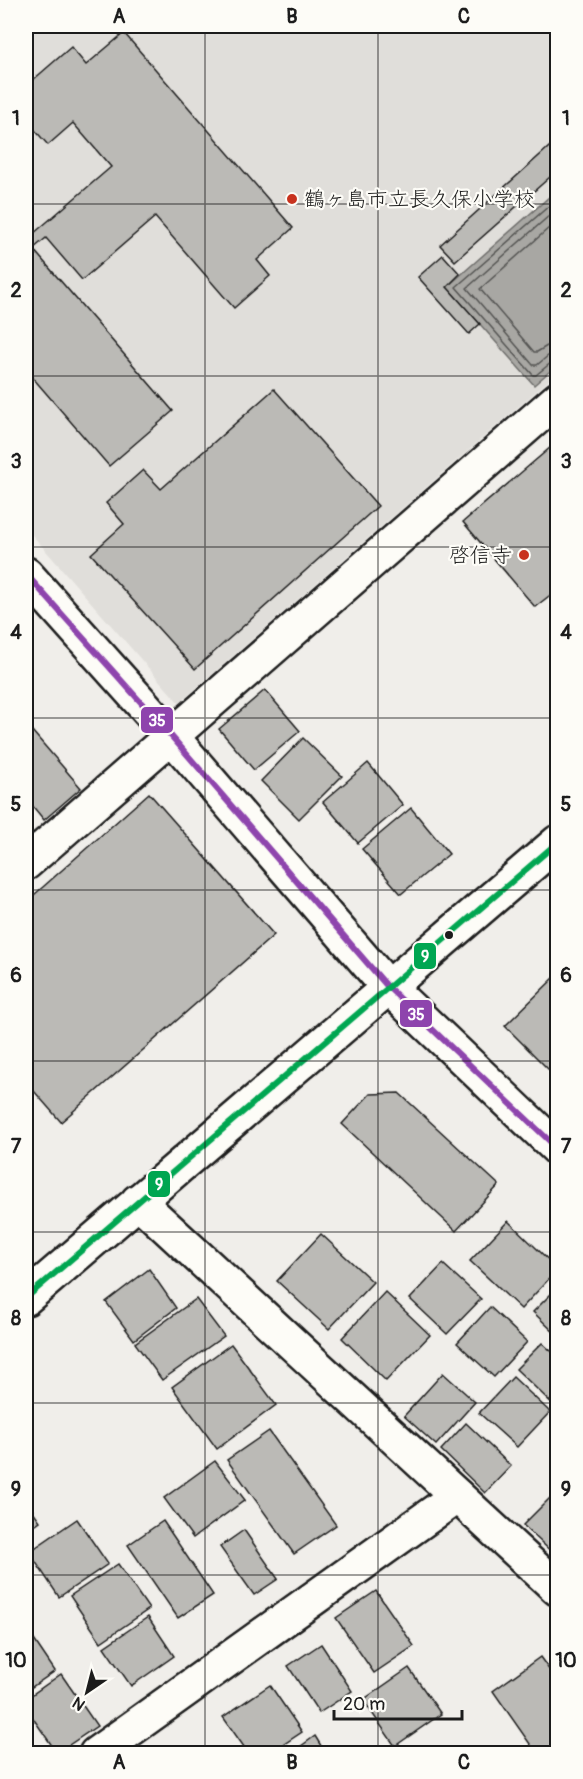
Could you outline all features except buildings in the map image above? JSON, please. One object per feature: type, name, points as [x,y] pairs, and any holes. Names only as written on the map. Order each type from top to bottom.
[{"type":"street","points":[[26,863],[558,399]]},
{"type":"street","points":[[26,573],[172,737],[387,986],[558,1149]]},
{"type":"street","points":[[26,1298],[387,986],[558,842]]},
{"type":"street","points":[[138,1201],[558,1589]]},
{"type":"street","points":[[96,1754],[457,1496]]},
{"type":"shaded area","name":"鶴ヶ島市立長久保小学校","points":[[26,26],[557,26],[557,373],[179,703],[26,528]]},
{"type":"water","points":[[557,190],[557,365],[534,385],[447,287]]},
{"type":"transit line","name":"35","points":[[26,574],[172,737],[387,986],[558,1149]]},
{"type":"transit line","name":"9","points":[[26,1298],[558,842]]},
{"type":"place","name":"鶴ヶ島市立長久保小学校","points":[[292,199]]},
{"type":"place","name":"啓信寺","points":[[524,555]]}]
